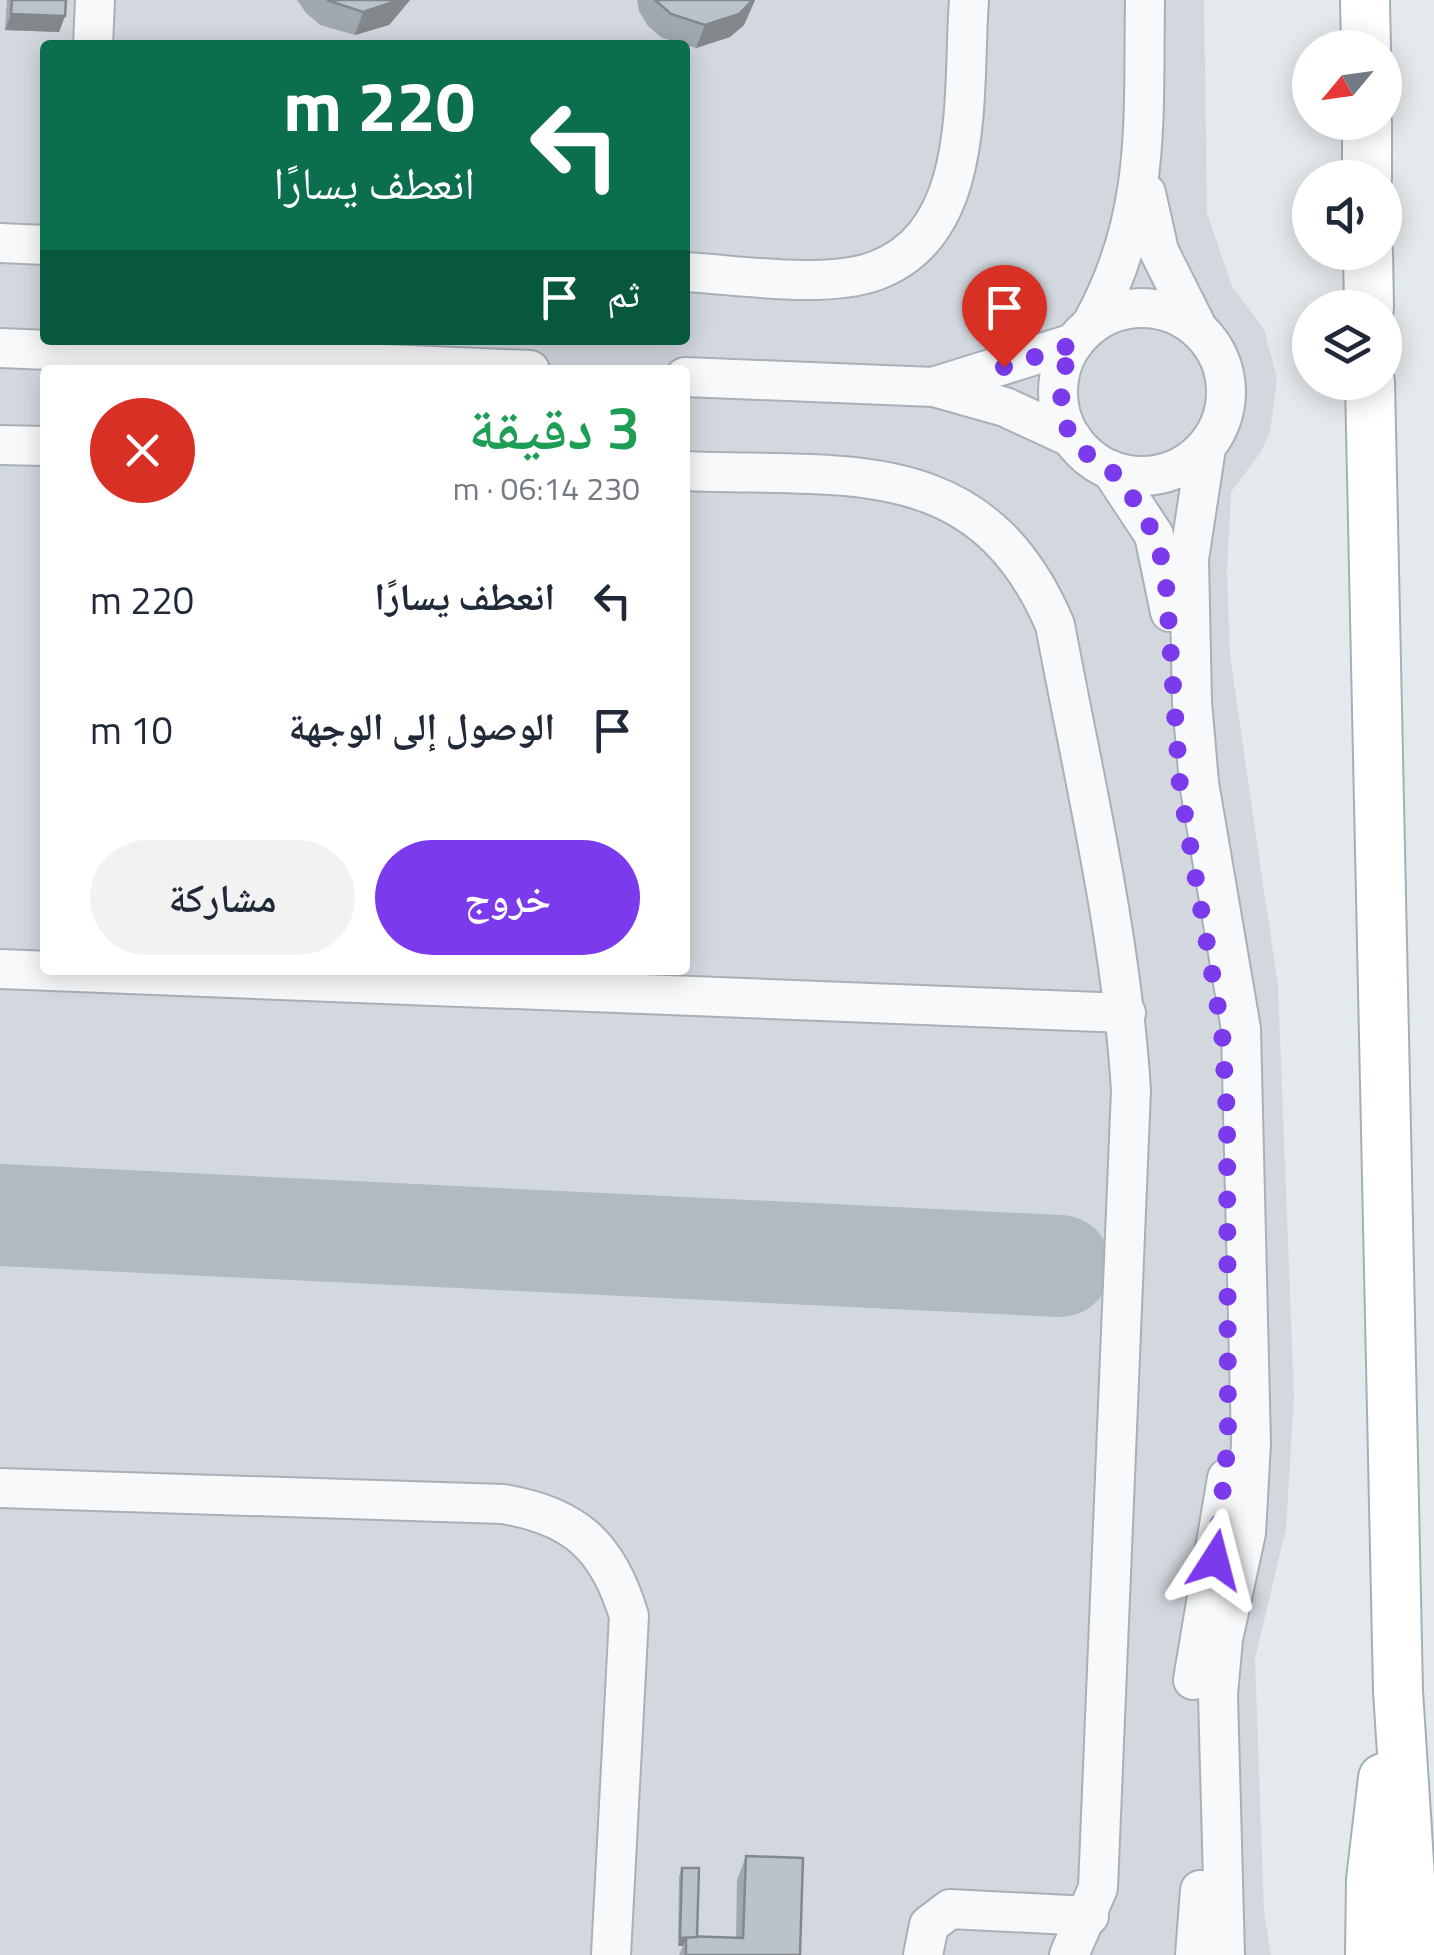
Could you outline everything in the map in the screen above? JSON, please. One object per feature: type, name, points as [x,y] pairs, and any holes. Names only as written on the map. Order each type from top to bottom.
[{"type":"main road","points":[[1365,0],[1366,30]]},
{"type":"main road","points":[[1370,400],[1398,1691],[1415,1955]]},
{"type":"main road","points":[[1370,1955],[1377,1812],[1398,1691]]},
{"type":"street","points":[[94,40],[95,0]]},
{"type":"street","points":[[690,272],[828,278],[875,271],[916,247],[944,210],[956,164],[968,0]]},
{"type":"street","points":[[1072,438],[1059,400],[1060,380],[1127,250],[1142,166],[1145,0]]},
{"type":"street","points":[[690,376],[934,387],[1004,407],[1072,438],[1089,456],[1111,470],[1141,476],[1172,472],[1206,448],[1220,426],[1226,400],[1224,374],[1215,349],[1198,329],[1159,251],[1142,166]]},
{"type":"street","points":[[0,243],[40,245]]},
{"type":"street","points":[[934,387],[1082,334],[1117,312],[1145,308],[1173,314],[1198,329]]},
{"type":"street","points":[[0,348],[410,365]]},
{"type":"street","points":[[0,444],[40,446]]},
{"type":"street","points":[[1206,448],[1189,559],[1192,702],[1199,783],[1241,1029],[1251,1442],[1246,1534],[1223,1639],[1218,1695],[1225,1955]]},
{"type":"street","points":[[1111,470],[1154,534],[1165,570],[1180,786],[1211,949],[1227,1114],[1226,1482],[1194,1656],[1201,1924],[1195,1955]]},
{"type":"street","points":[[690,472],[867,478],[909,485],[948,499],[984,522],[1015,551],[1038,586],[1056,625],[1126,1013],[1131,1090],[1098,1888],[1069,1955]]},
{"type":"street","points":[[0,970],[40,972]]},
{"type":"street","points":[[131,975],[1126,1013]]},
{"type":"street","points":[[0,1488],[503,1504],[539,1510],[572,1526],[600,1550],[619,1581],[630,1616],[611,1955]]},
{"type":"street","points":[[923,1955],[928,1925],[950,1909],[1089,1916]]},
{"type":"shaded area","points":[[0,0],[1204,0],[1207,213],[1232,286],[1264,329],[1277,379],[1270,431],[1261,452],[1231,492],[1227,572],[1230,656],[1278,987],[1294,1397],[1286,1528],[1255,1659],[1264,1912],[1271,1955],[0,1955]]},
{"type":"building","points":[[12,0],[66,0],[65,16],[11,14]]},
{"type":"building","points":[[327,0],[399,0],[363,12]]},
{"type":"building","points":[[655,0],[753,0],[739,14],[705,25],[671,14]]},
{"type":"building","points":[[746,1856],[803,1858],[800,1955],[686,1955],[686,1936],[743,1938]]},
{"type":"building","points":[[682,1868],[699,1868],[697,1937],[680,1938]]},
{"type":"taxiway","points":[[0,1215],[1060,1266]]},
{"type":"route","points":[[1004,367],[1074,344],[1060,380],[1063,419],[1072,438],[1089,456],[1111,470],[1136,502],[1154,534],[1165,570],[1180,786],[1211,949],[1222,1031],[1227,1114],[1228,1442],[1215,1560]]}]
